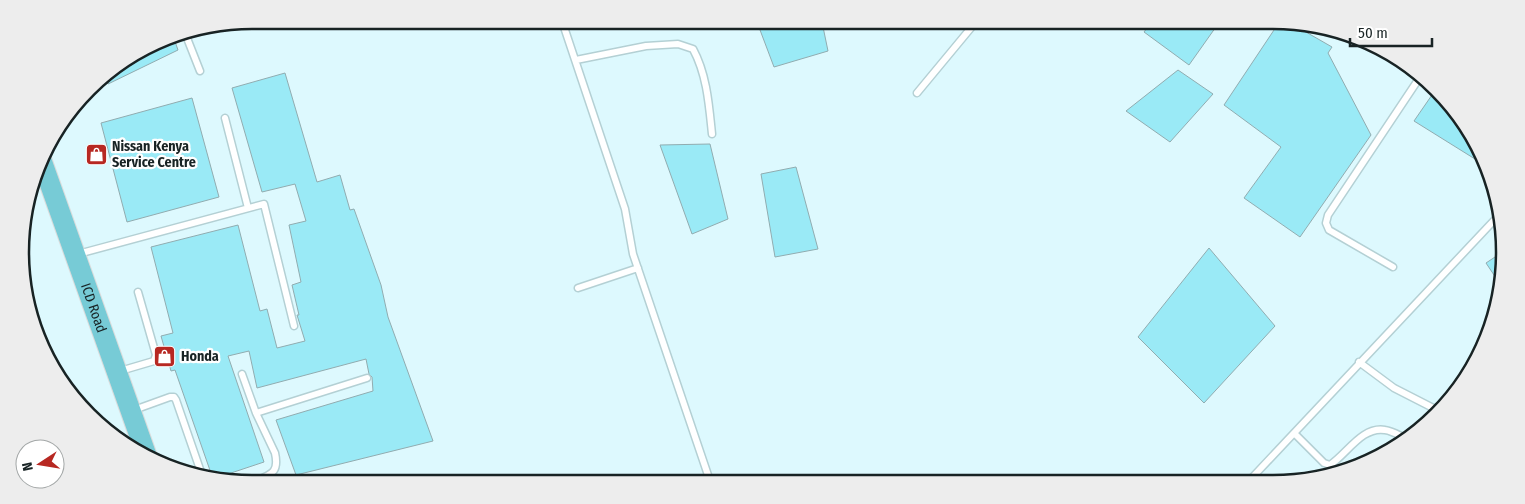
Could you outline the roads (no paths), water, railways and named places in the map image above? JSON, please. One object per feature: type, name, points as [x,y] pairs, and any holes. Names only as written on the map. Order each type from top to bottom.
[{"type":"main road","name":"ICD Road","points":[[45,170],[144,447]]},
{"type":"lane","points":[[565,29],[625,209],[633,254],[708,475]]},
{"type":"lane","points":[[917,93],[970,29]]},
{"type":"lane","points":[[187,38],[200,71]]},
{"type":"lane","points":[[576,60],[646,46],[678,44],[693,49],[701,63],[712,134]]},
{"type":"lane","points":[[1393,267],[1329,230],[1326,222],[1328,215],[1417,82]]},
{"type":"lane","points":[[225,118],[248,208]]},
{"type":"lane","points":[[75,255],[264,204],[294,326]]},
{"type":"lane","points":[[1255,475],[1494,221]]},
{"type":"lane","points":[[578,288],[638,268]]},
{"type":"lane","points":[[117,372],[156,359],[138,292]]},
{"type":"lane","points":[[1359,362],[1394,388],[1433,407]]},
{"type":"lane","points":[[242,374],[256,413],[275,453],[274,472],[270,475]]},
{"type":"lane","points":[[256,413],[367,378]]},
{"type":"lane","points":[[131,411],[174,397],[200,469]]},
{"type":"lane","points":[[1294,433],[1324,463],[1330,465],[1363,435],[1370,432],[1379,429],[1387,430],[1400,436]]},
{"type":"place","name":"Nissan Kenya Service Centre","points":[[96,154]]},
{"type":"place","name":"Honda","points":[[165,356]]}]
